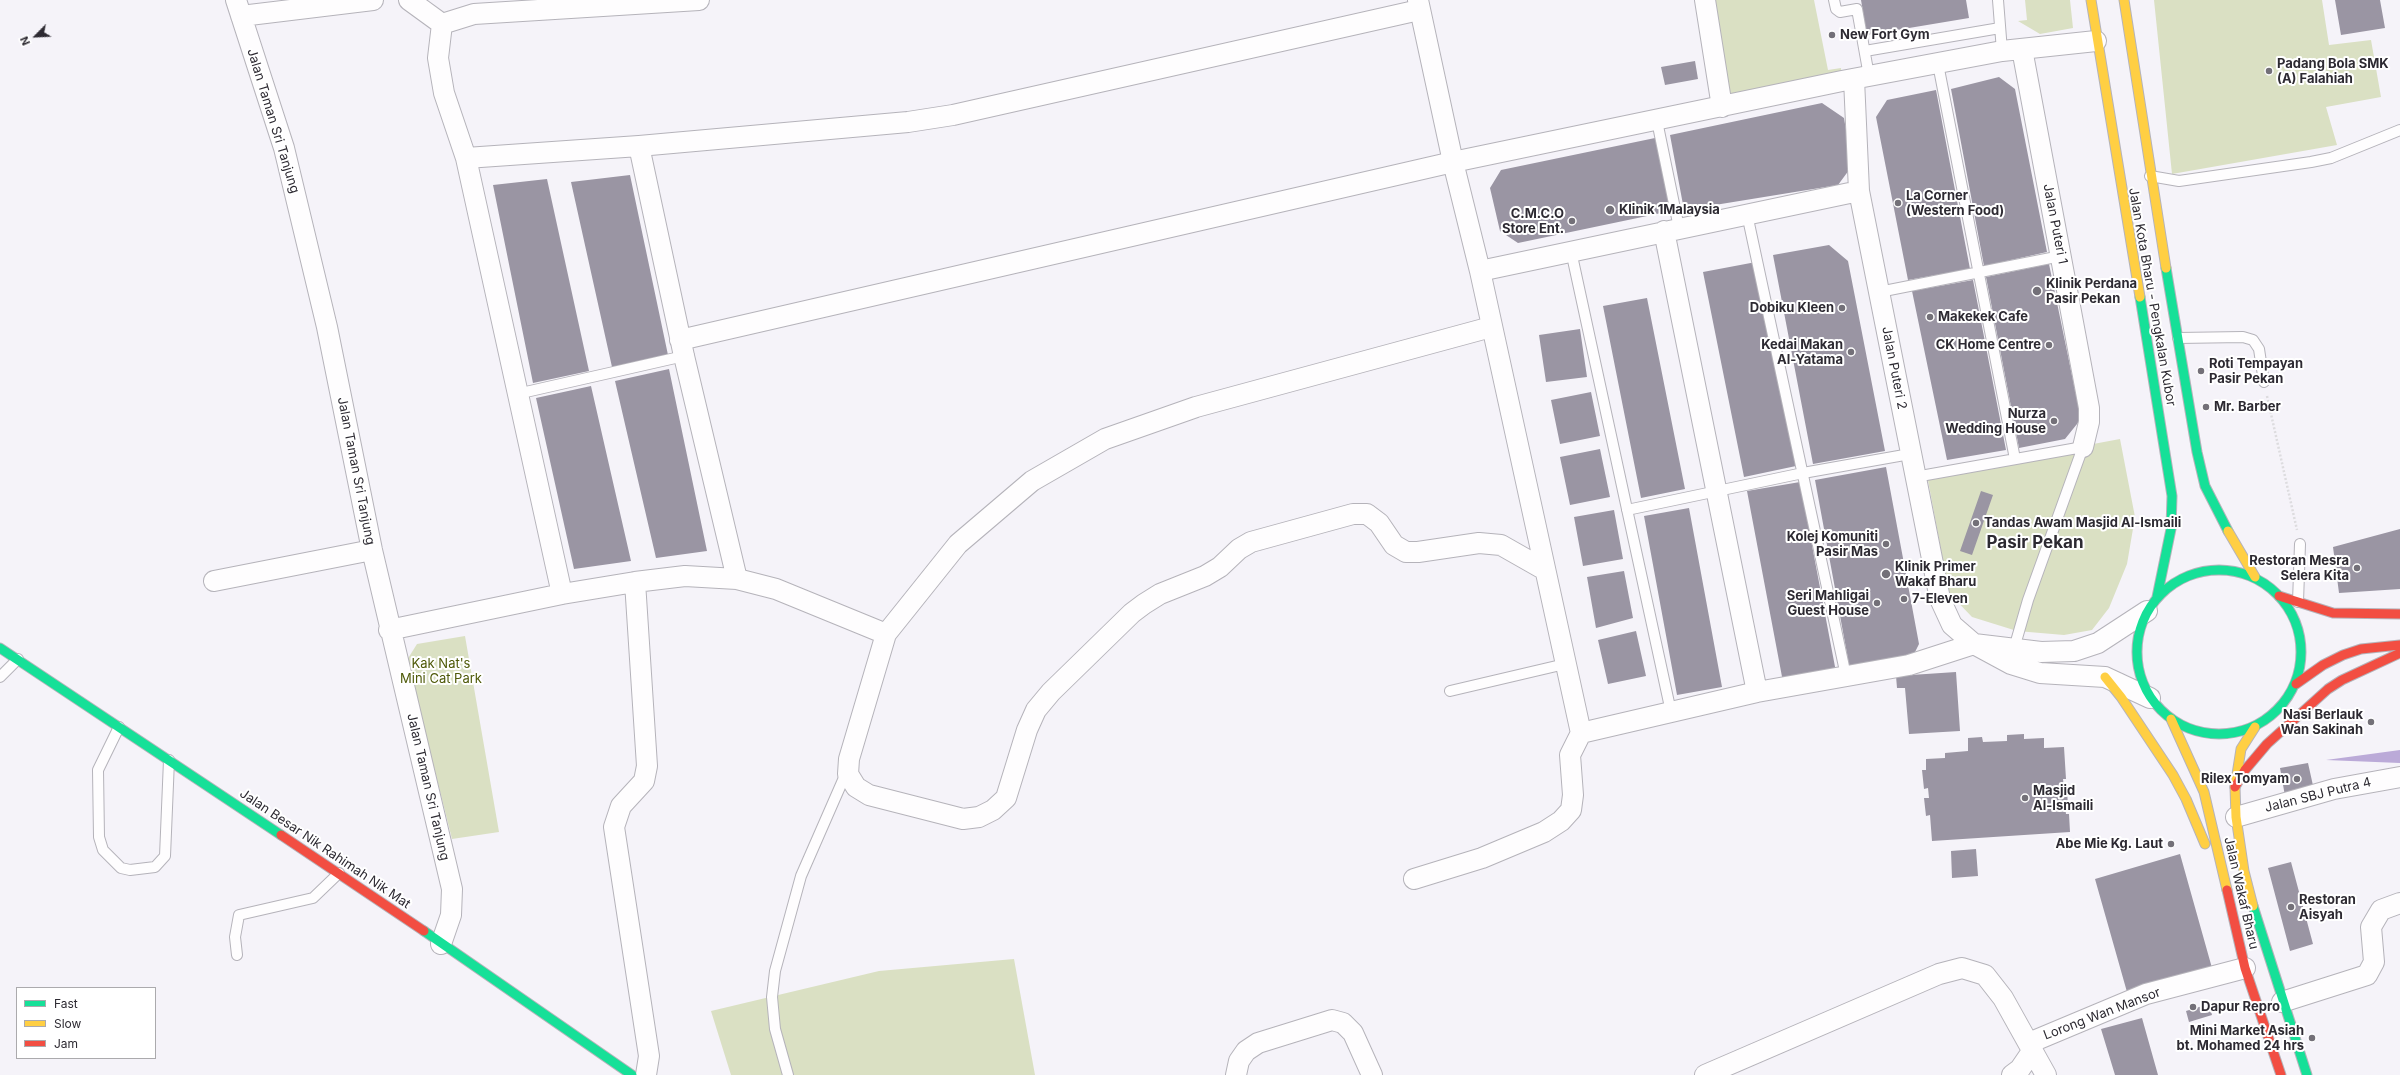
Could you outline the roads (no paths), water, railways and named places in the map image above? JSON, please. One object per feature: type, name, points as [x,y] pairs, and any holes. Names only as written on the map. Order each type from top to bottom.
[{"type":"main road","name":"Jalan Kota Bharu - Pengkalan Kubor","points":[[2091,0],[2096,41],[2172,496],[2171,529],[2152,604],[2140,628],[2137,652],[2142,682],[2150,698]]},
{"type":"main road","name":"Jalan Kota Bharu - Pengkalan Kubor","points":[[2124,0],[2150,176],[2197,452],[2206,486],[2255,578]]},
{"type":"main road","points":[[2152,604],[2170,585],[2185,576],[2202,571],[2220,569],[2238,572],[2255,578],[2280,596],[2333,613],[2400,614]]},
{"type":"main road","points":[[2150,698],[2171,719],[2190,730],[2212,735],[2234,734],[2255,727],[2272,716],[2286,702],[2296,684],[2301,661],[2300,638],[2293,615],[2280,596]]},
{"type":"main road","points":[[2296,684],[2323,664],[2343,655],[2361,649],[2400,645]]},
{"type":"main road","name":"Jalan Besar Nik Rahimah Nik Mat","points":[[0,648],[339,873],[632,1075]]},
{"type":"main road","points":[[2235,787],[2245,770],[2267,744],[2328,689],[2342,680],[2400,653]]},
{"type":"main road","points":[[2106,676],[2121,696],[2186,799],[2198,825],[2235,928]]},
{"type":"main road","name":"Jalan Wakaf Bharu","points":[[2171,719],[2191,760],[2204,792],[2224,871],[2235,928],[2245,968],[2281,1075]]},
{"type":"main road","name":"Jalan Wakaf Bharu","points":[[2255,727],[2241,749],[2235,787],[2236,817],[2244,871],[2258,927],[2307,1075]]},
{"type":"street","points":[[238,8],[373,0]]},
{"type":"street","points":[[409,0],[442,24]]},
{"type":"street","points":[[442,24],[474,14],[640,2],[699,0]]},
{"type":"street","points":[[1705,0],[1722,107]]},
{"type":"street","points":[[466,158],[639,146],[908,122],[953,115],[1418,5],[1453,162],[1480,271],[1491,327],[1581,733],[1570,755],[1573,795],[1571,810],[1561,821],[1544,832],[1482,858],[1414,880]]},
{"type":"street","name":"Jalan Taman Sri Tanjung","points":[[238,8],[284,148],[327,327],[389,630],[413,704],[452,889],[452,915],[441,944]]},
{"type":"street","points":[[442,24],[438,58],[444,93],[466,158],[562,594]]},
{"type":"street","points":[[682,348],[1453,162],[1862,77],[2002,51],[2096,41]]},
{"type":"street","name":"Jalan Puteri 1","points":[[2022,49],[2090,413],[2083,447]]},
{"type":"street","name":"Jalan Puteri 2","points":[[1862,77],[1859,192],[1910,454],[1940,599],[1952,625],[1974,644]]},
{"type":"street","points":[[639,146],[682,348],[737,579]]},
{"type":"street","points":[[1480,271],[1747,214],[1859,192]]},
{"type":"street","points":[[1671,230],[1716,491],[1757,692]]},
{"type":"street","points":[[1491,327],[1196,407],[1105,439],[1032,481],[958,544],[886,634],[849,759],[848,774],[856,787],[869,795],[963,818],[979,817],[993,810],[1006,798],[1027,730],[1036,710],[1051,692],[1132,613],[1160,594],[1205,576],[1220,567],[1239,549],[1251,542],[1353,514],[1367,514],[1378,523],[1394,545],[1406,552],[1418,552],[1479,543],[1501,545],[1545,570]]},
{"type":"street","points":[[214,581],[372,550]]},
{"type":"street","points":[[389,630],[562,594],[635,582],[685,576],[737,579],[776,589],[886,634]]},
{"type":"street","points":[[635,582],[647,766],[644,781],[621,806],[614,827],[649,1056],[646,1075]]},
{"type":"street","points":[[2012,656],[2041,652],[2074,651],[2098,643],[2152,604]]},
{"type":"street","points":[[1581,733],[1757,692],[1910,665],[1974,644],[2012,656],[2040,673],[2106,676],[2150,698]]},
{"type":"street","name":"Jalan SBJ Putra 4","points":[[2236,817],[2334,789],[2400,777]]},
{"type":"street","points":[[2282,1002],[2367,974],[2374,962],[2371,927],[2381,910],[2400,903]]},
{"type":"street","points":[[1705,1075],[1938,974],[1962,968],[1984,975],[2003,998],[2046,1075]]},
{"type":"street","name":"Lorong Wan Mansor","points":[[2031,1046],[2146,994],[2245,968]]},
{"type":"street","points":[[1236,1075],[1239,1061],[1246,1051],[1258,1043],[1332,1020],[1343,1023],[1353,1033],[1372,1075]]},
{"type":"street","points":[[2012,1075],[2020,1069],[2031,1046]]},
{"type":"lane","points":[[1834,0],[1836,9],[1840,12],[1857,9],[1865,51],[1862,77]]},
{"type":"lane","points":[[1998,0],[2002,51]]},
{"type":"lane","points":[[1865,51],[2000,28]]},
{"type":"lane","points":[[1938,64],[2014,459]]},
{"type":"lane","points":[[1657,120],[1671,230]]},
{"type":"lane","points":[[2150,176],[2179,181],[2311,162],[2331,158],[2400,130]]},
{"type":"lane","points":[[1747,214],[1846,676]]},
{"type":"lane","points":[[1571,251],[1672,712]]},
{"type":"lane","points":[[1879,292],[2061,256]]},
{"type":"lane","points":[[2178,338],[2243,337],[2254,340],[2259,349],[2264,382]]},
{"type":"lane","points":[[517,394],[682,348]]},
{"type":"lane","points":[[1915,477],[2083,447],[2028,600],[2012,656]]},
{"type":"lane","points":[[1627,510],[1802,473],[1910,454]]},
{"type":"lane","points":[[2298,602],[2300,544]]},
{"type":"lane","points":[[0,677],[18,660]]},
{"type":"lane","points":[[1450,691],[1565,664]]},
{"type":"lane","points":[[119,727],[98,770],[99,837],[103,850],[121,868],[130,870],[155,866],[165,856],[169,760]]},
{"type":"lane","points":[[788,1075],[775,1029],[772,997],[775,970],[801,876],[848,774]]},
{"type":"lane","points":[[237,955],[235,937],[239,915],[313,898],[339,873]]},
{"type":"place","name":"New Fort Gym","points":[[1832,35]]},
{"type":"place","name":"Padang Bola SMK (A) Falahiah","points":[[2269,71]]},
{"type":"place","name":"La Corner (Western Food)","points":[[1898,203]]},
{"type":"place","name":"Klinik 1Malaysia","points":[[1610,210]]},
{"type":"place","name":"C.M.C.O Store Ent.","points":[[1572,221]]},
{"type":"place","name":"Klinik Perdana Pasir Pekan","points":[[2037,291]]},
{"type":"place","name":"Dobiku Kleen","points":[[1842,308]]},
{"type":"place","name":"Makekek Cafe","points":[[1930,317]]},
{"type":"place","name":"CK Home Centre","points":[[2049,345]]},
{"type":"place","name":"Kedai Makan Al-Yatama","points":[[1851,352]]},
{"type":"place","name":"Roti Tempayan Pasir Pekan","points":[[2201,371]]},
{"type":"place","name":"Mr. Barber","points":[[2206,407]]},
{"type":"place","name":"Nurza Wedding House","points":[[2054,421]]},
{"type":"place","name":"Tandas Awam Masjid Al-Ismaili","points":[[1976,523]]},
{"type":"place","name":"Kolej Komuniti Pasir Mas","points":[[1886,544]]},
{"type":"place","name":"Restoran Mesra Selera Kita","points":[[2357,568]]},
{"type":"place","name":"Klinik Primer Wakaf Bharu","points":[[1886,574]]},
{"type":"place","name":"7-Eleven","points":[[1904,599]]},
{"type":"place","name":"Seri Mahligai Guest House","points":[[1877,603]]},
{"type":"place","name":"Nasi Berlauk Wan Sakinah","points":[[2371,722]]},
{"type":"place","name":"Rilex Tomyam","points":[[2297,779]]},
{"type":"place","name":"Masjid Al-Ismaili","points":[[2025,798]]},
{"type":"place","name":"Abe Mie Kg. Laut","points":[[2171,844]]},
{"type":"place","name":"Restoran Aisyah","points":[[2291,907]]},
{"type":"place","name":"Dapur Repro","points":[[2193,1007]]},
{"type":"place","name":"Mini Market Asiah bt. Mohamed 24 hrs","points":[[2312,1038]]},
{"type":"district","name":"Pasir Pekan","points":[[2035,543]]},
{"type":"park label","name":"Kak Nat's Mini Cat Park","points":[[441,672]]}]
